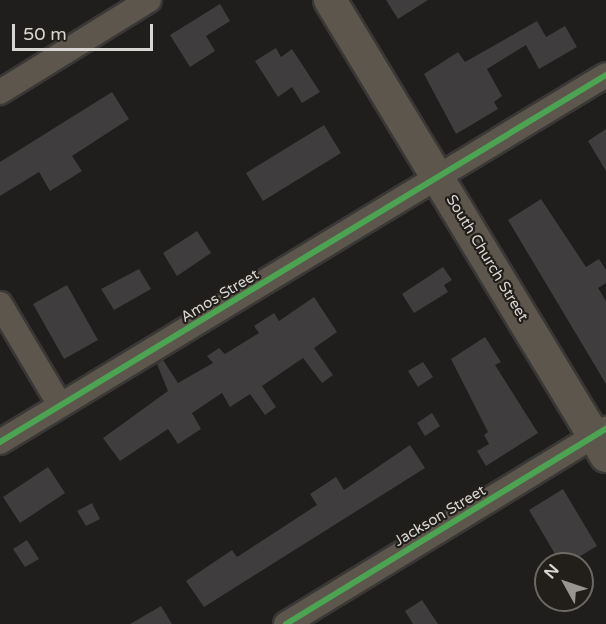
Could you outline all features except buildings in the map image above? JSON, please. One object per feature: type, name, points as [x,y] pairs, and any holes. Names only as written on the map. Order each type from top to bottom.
[{"type":"main road","name":"South Church Street","points":[[330,0],[602,440]]},
{"type":"street","points":[[0,92],[150,0]]},
{"type":"street","name":"Amos Street","points":[[0,442],[439,179],[606,75]]},
{"type":"street","points":[[0,304],[60,405]]},
{"type":"street","name":"Jackson Street","points":[[286,624],[602,440]]},
{"type":"cycle path","points":[[0,442],[606,75]]},
{"type":"cycle path","points":[[286,624],[606,429]]}]
